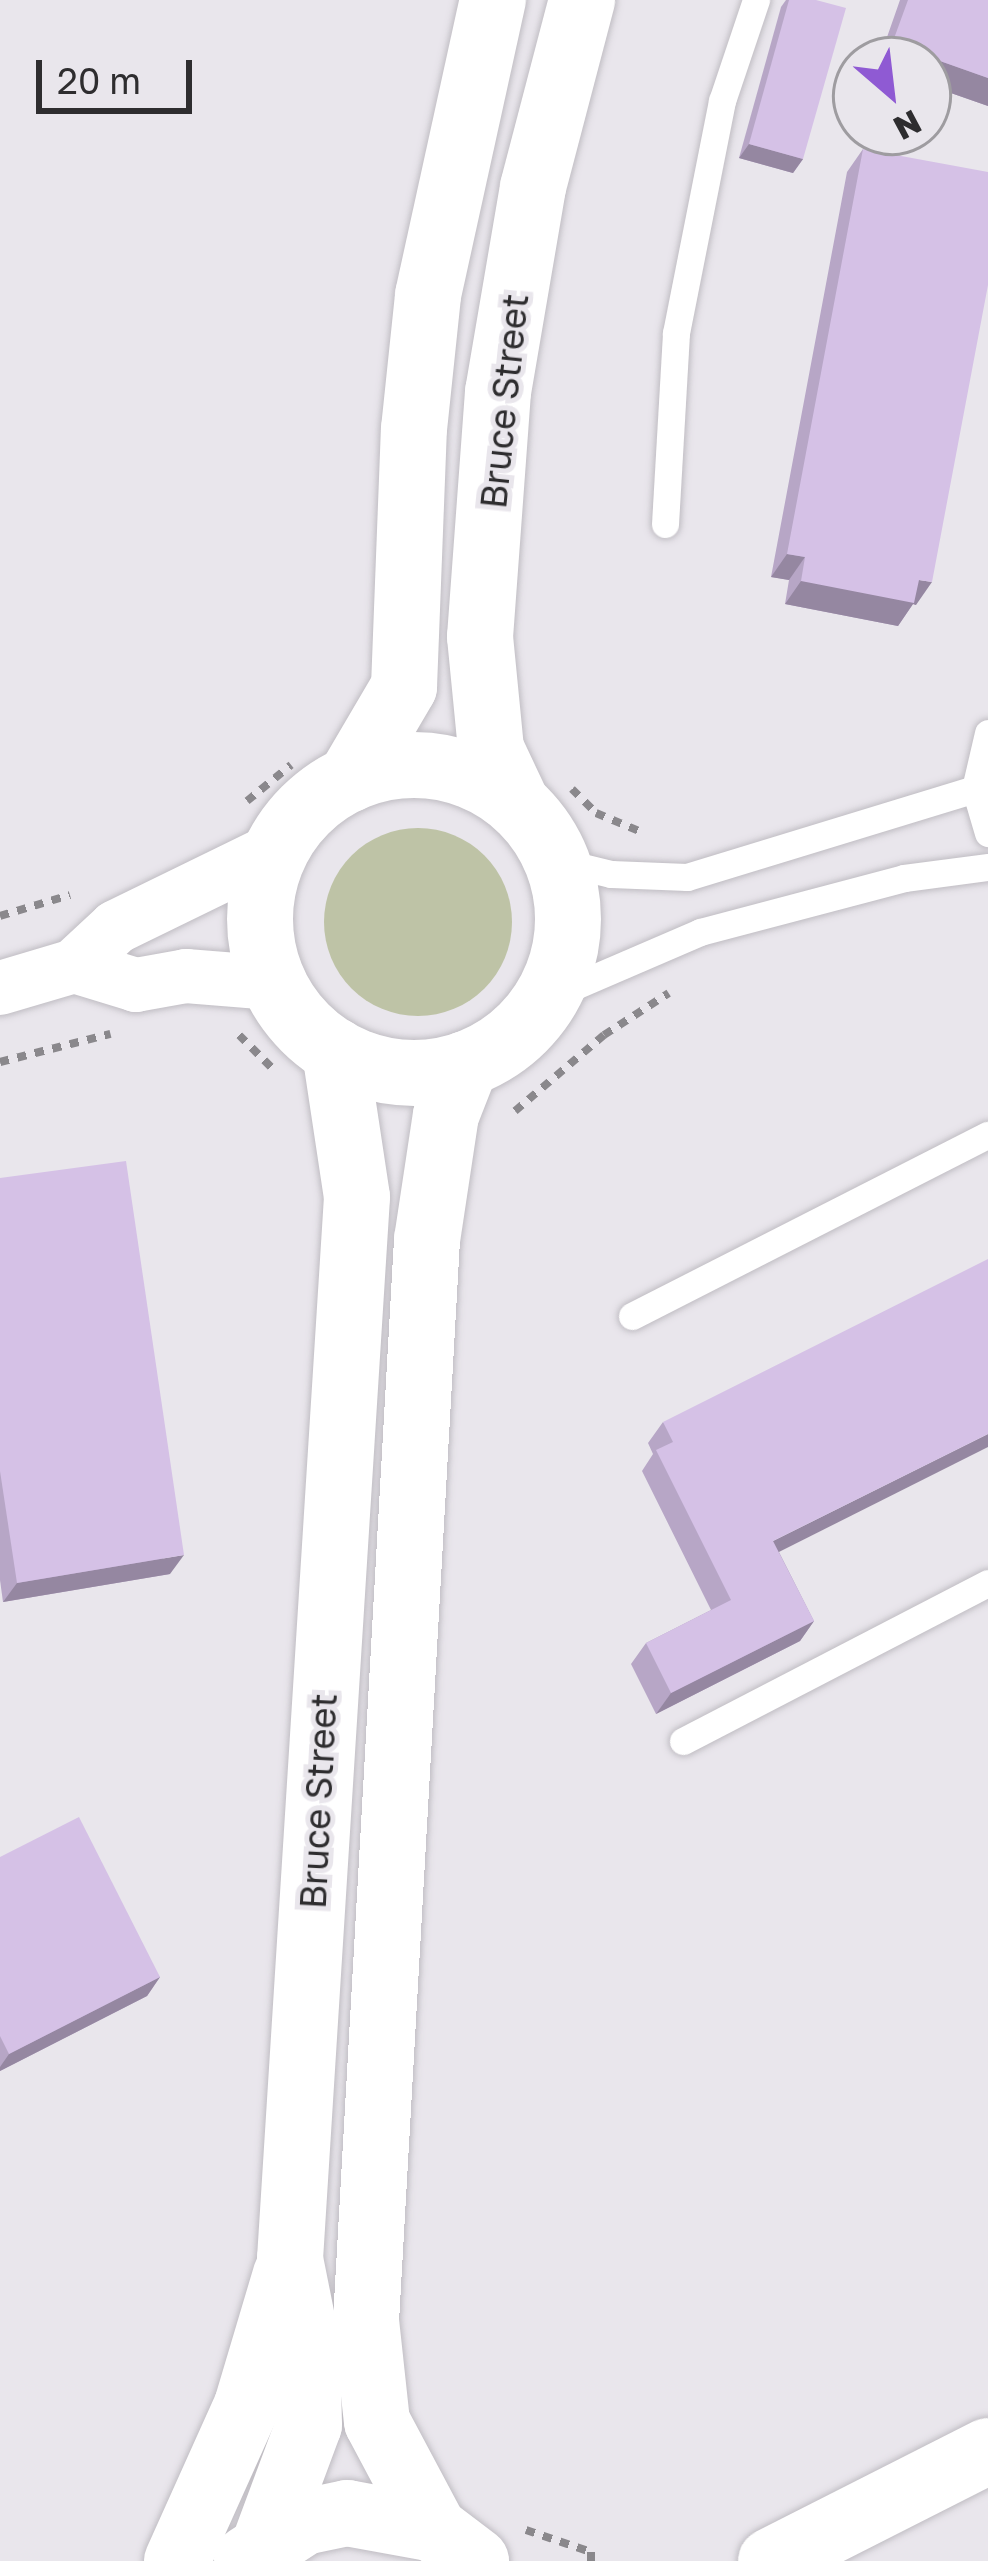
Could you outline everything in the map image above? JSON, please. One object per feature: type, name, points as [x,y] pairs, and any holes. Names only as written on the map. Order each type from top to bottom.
[{"type":"street","points":[[0,988],[74,966],[116,927],[257,828],[296,820],[327,766],[404,687],[413,429],[428,295],[493,0]]},
{"type":"street","name":"Bruce Street","points":[[537,785],[491,749],[480,637],[498,392],[533,187],[582,0]]},
{"type":"street","points":[[257,828],[260,913],[274,982],[309,1032],[310,1071],[398,1073],[466,1064],[525,1026],[547,998],[568,932],[557,861],[537,785],[416,765],[327,766]]},
{"type":"street","points":[[74,966],[136,985],[186,976],[274,982]]},
{"type":"street","points":[[466,1064],[446,1115],[427,1240],[366,2321],[377,2422],[475,2538]]},
{"type":"street","name":"Bruce Street","points":[[255,2552],[309,2425],[307,2344],[290,2259],[357,1197],[310,1071]]},
{"type":"street","points":[[177,2561],[247,2404],[290,2259]]},
{"type":"street","points":[[771,2561],[988,2451]]},
{"type":"street","points":[[255,2552],[304,2522],[347,2513],[392,2515],[475,2538]]},
{"type":"lane","points":[[665,524],[676,333],[722,101],[756,0]]},
{"type":"lane","points":[[988,733],[975,789],[988,833]]},
{"type":"lane","points":[[557,861],[611,874],[687,877],[975,789]]},
{"type":"lane","points":[[547,998],[700,932],[904,878],[988,867]]},
{"type":"lane","points":[[632,1316],[988,1136]]},
{"type":"lane","points":[[683,1741],[988,1583]]},
{"type":"path","points":[[257,828],[327,766]]},
{"type":"path","points":[[537,785],[656,836]]},
{"type":"path","points":[[503,1124],[563,1066],[676,989]]},
{"type":"path","points":[[0,1062],[134,1028]]},
{"type":"path","points":[[230,1030],[271,1064],[310,1071]]},
{"type":"path","points":[[475,2538],[591,2552],[591,2561]]},
{"type":"green space","points":[[418,828],[454,836],[484,856],[504,886],[512,922],[504,958],[484,988],[454,1008],[418,1016],[382,1008],[352,988],[332,958],[324,922],[332,886],[352,856],[382,836]]},
{"type":"building","points":[[789,0],[816,0],[846,8],[838,36],[832,36],[832,57],[803,159],[749,144]]},
{"type":"building","points":[[908,0],[988,0],[988,78],[952,65],[952,36],[895,36]]},
{"type":"building","points":[[862,156],[901,156],[988,172],[988,285],[932,582],[919,580],[914,603],[801,581],[805,557],[787,554]]},
{"type":"building","points":[[126,1161],[184,1555],[17,1583],[0,1471],[0,1178]]},
{"type":"building","points":[[988,1259],[988,1434],[773,1541],[814,1621],[671,1693],[646,1643],[731,1600],[656,1450],[673,1442],[663,1422]]},
{"type":"building","points":[[79,1817],[160,1977],[9,2054],[0,2036],[0,1857]]}]
